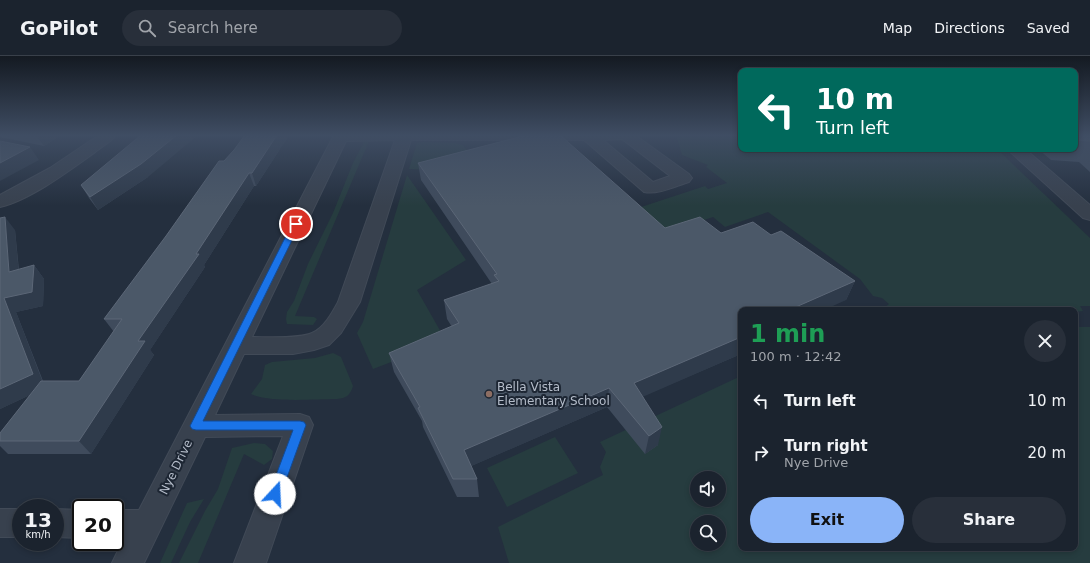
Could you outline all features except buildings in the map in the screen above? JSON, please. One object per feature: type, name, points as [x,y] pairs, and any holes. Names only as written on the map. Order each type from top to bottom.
[{"type":"street","points":[[0,202],[59,171],[76,159]]},
{"type":"street","name":"Nye Drive","points":[[128,563],[330,159]]},
{"type":"street","points":[[236,346],[306,343],[321,339],[333,326],[349,302],[397,159]]},
{"type":"street","points":[[616,159],[650,188],[683,178],[657,159]]},
{"type":"street","points":[[1026,159],[1090,214]]},
{"type":"street","points":[[196,426],[300,425],[250,563]]},
{"type":"street","points":[[0,523],[12,523]]},
{"type":"street","points":[[124,524],[147,524]]},
{"type":"green space","points":[[355,159],[362,159],[295,316],[314,317],[317,319],[313,325],[287,324],[287,312],[294,301],[308,264],[333,213]]},
{"type":"green space","points":[[412,159],[473,159],[474,160],[435,170],[409,169]]},
{"type":"green space","points":[[692,159],[1007,159],[1090,238],[1090,306],[1080,306],[1083,311],[1078,312],[1078,307],[885,307],[889,304],[882,298],[873,296],[860,279],[768,212],[725,227],[713,217],[662,234],[635,209],[705,186],[708,189],[727,183],[706,167],[708,165]]},
{"type":"green space","points":[[407,175],[466,260],[417,290],[446,341],[373,369],[357,333],[363,322]]},
{"type":"green space","points":[[1078,327],[1090,327],[1090,563],[509,563],[498,527],[603,475],[600,467],[606,452],[600,442],[738,377],[738,551],[1078,551]]},
{"type":"green space","points":[[333,353],[341,357],[353,386],[349,394],[343,398],[280,400],[259,397],[251,394],[262,379],[265,365],[272,362],[315,358]]},
{"type":"green space","points":[[555,437],[578,473],[507,507],[487,468]]},
{"type":"green space","points":[[254,443],[265,444],[273,451],[272,459],[264,465],[244,454],[198,563],[179,563],[205,511],[218,489],[232,448]]},
{"type":"green space","points":[[204,499],[190,522],[171,563],[160,563],[187,503]]},
{"type":"place","name":"Bella Vista Elementary School","points":[[489,394]]},
{"type":"route","points":[[275,494],[300,425],[196,426],[296,224]]}]
